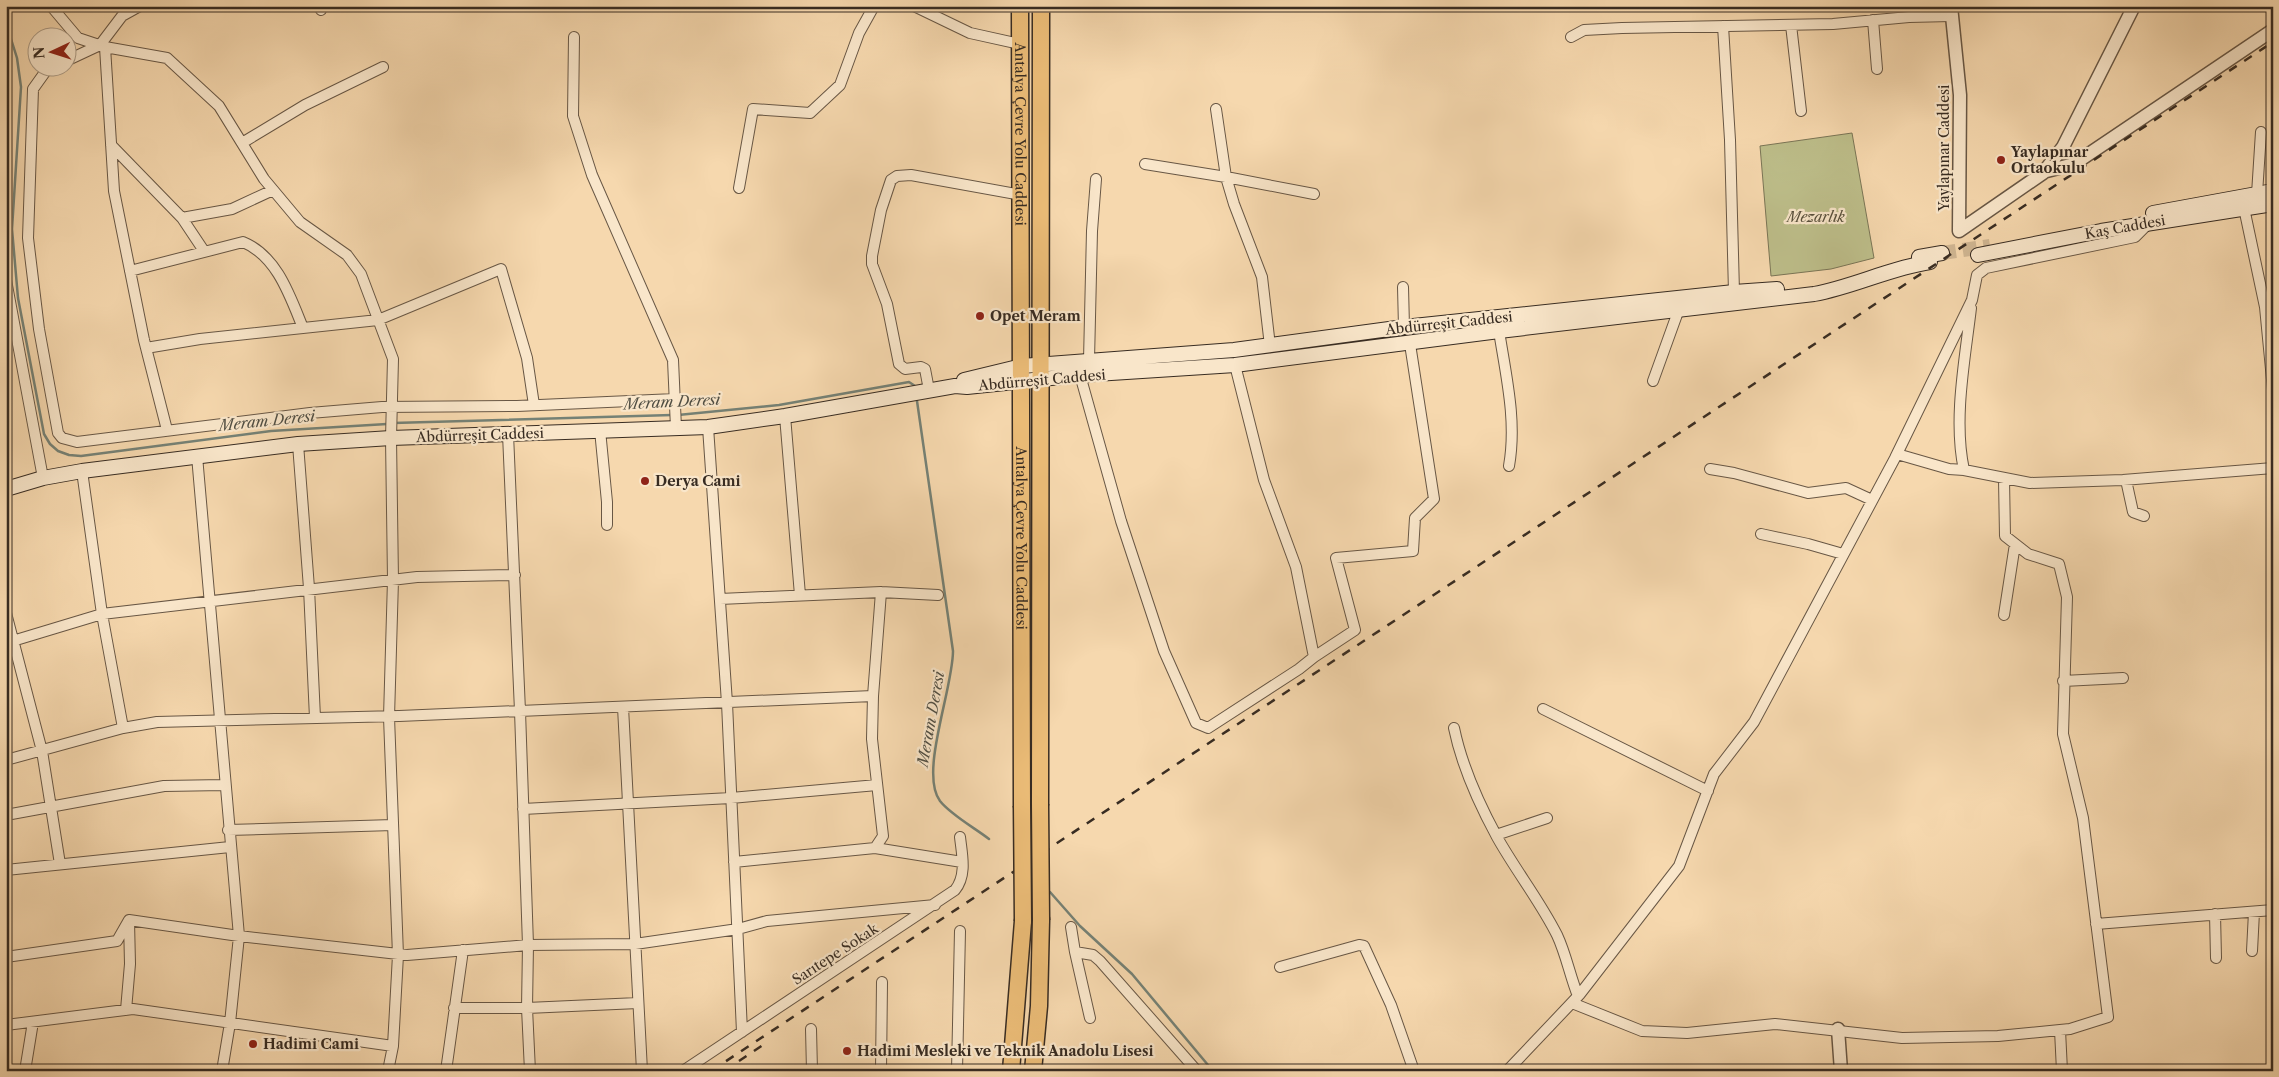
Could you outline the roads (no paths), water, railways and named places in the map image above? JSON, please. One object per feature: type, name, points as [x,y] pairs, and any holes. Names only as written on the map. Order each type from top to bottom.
[{"type":"highway","name":"Antalya Çevre Yolu Caddesi","points":[[1011,1071],[1023,921],[1020,6]]},
{"type":"highway","name":"Antalya Çevre Yolu Caddesi","points":[[1033,1071],[1039,1006],[1041,920],[1040,6]]},
{"type":"main road","name":"Kaş Caddesi","points":[[1990,246],[2104,222],[2273,191]]},
{"type":"main road","name":"Kaş Caddesi","points":[[1978,255],[2149,223],[2273,204]]},
{"type":"main road","name":"Abdürreşit Caddesi","points":[[1039,372],[1089,360],[1270,346],[1404,327],[1734,292],[1825,285],[1848,280],[1910,258],[1942,253]]},
{"type":"main road","name":"Abdürreşit Caddesi","points":[[6,489],[43,478],[82,471],[391,434],[508,434],[676,424],[708,427],[785,416],[955,386],[967,379],[1039,372],[1080,375],[1235,365],[1819,293],[1848,286],[1904,267],[1930,262]]},
{"type":"street","points":[[51,6],[78,38],[102,46],[167,58],[219,106],[273,190],[300,222],[347,255],[361,274],[393,359],[391,434],[394,580],[389,716],[398,955],[393,1046],[388,1071]]},
{"type":"street","points":[[78,56],[102,46],[122,16],[140,6]]},
{"type":"street","points":[[739,188],[753,109],[810,113],[840,85],[859,33],[874,6]]},
{"type":"street","points":[[914,6],[970,33],[1020,44]]},
{"type":"street","points":[[2043,172],[2063,147],[2134,6]]},
{"type":"street","points":[[1571,37],[1584,30],[1791,25],[1872,20],[1951,11]]},
{"type":"street","name":"Yaylapınar Caddesi","points":[[1951,11],[1960,95],[1958,231],[2043,172]]},
{"type":"street","points":[[1872,20],[1876,69]]},
{"type":"street","points":[[1791,25],[1801,111]]},
{"type":"street","points":[[1723,26],[1730,140],[1734,292]]},
{"type":"street","points":[[2043,172],[2074,164],[2273,30]]},
{"type":"street","points":[[574,37],[573,116],[592,175],[673,360],[676,424]]},
{"type":"street","points":[[102,46],[114,191],[146,348],[167,430]]},
{"type":"street","points":[[242,143],[304,105],[383,67]]},
{"type":"street","points":[[40,78],[33,88],[28,238],[39,329],[58,433],[62,438],[77,442],[310,413],[392,412],[534,405],[675,403]]},
{"type":"street","points":[[1216,109],[1226,177],[1234,204],[1262,277],[1270,346]]},
{"type":"street","points":[[2257,194],[2261,132]]},
{"type":"street","points":[[111,145],[182,218],[204,251]]},
{"type":"street","points":[[1145,164],[1314,194]]},
{"type":"street","points":[[929,390],[925,369],[905,370],[899,364],[887,304],[872,264],[873,245],[881,210],[891,180],[897,176],[911,175],[1021,196]]},
{"type":"street","points":[[1089,360],[1092,231],[1096,179]]},
{"type":"street","points":[[182,218],[232,208],[273,190]]},
{"type":"street","points":[[2244,208],[2265,307],[2273,390]]},
{"type":"street","points":[[1964,470],[1960,450],[1964,374],[1972,300],[1977,275],[1986,268],[2135,237],[2149,223]]},
{"type":"street","points":[[130,271],[243,242],[257,248],[284,281],[303,328]]},
{"type":"street","points":[[146,348],[200,339],[378,320],[501,269],[503,270],[526,358],[534,405]]},
{"type":"street","points":[[6,280],[43,478]]},
{"type":"street","points":[[1403,287],[1404,327]]},
{"type":"street","points":[[1507,1071],[1575,999],[1679,866],[1714,774],[1754,722],[1897,454],[1972,300]]},
{"type":"street","points":[[1652,381],[1679,309]]},
{"type":"street","points":[[1499,331],[1512,417],[1512,446],[1509,466]]},
{"type":"street","points":[[1080,375],[1127,540],[1164,651],[1196,723],[1208,728],[1355,630],[1336,558],[1413,551],[1415,518],[1434,498],[1410,344]]},
{"type":"street","points":[[1235,365],[1264,480],[1296,567],[1314,657]]},
{"type":"street","points":[[785,416],[800,595]]},
{"type":"street","points":[[708,427],[727,703],[742,1032]]},
{"type":"street","points":[[600,430],[607,502],[607,525]]},
{"type":"street","points":[[508,434],[520,711],[530,1071]]},
{"type":"street","points":[[298,444],[309,588],[315,718]]},
{"type":"street","points":[[1897,454],[1949,469],[1964,470],[2030,483],[2126,480],[2273,468]]},
{"type":"street","points":[[197,456],[224,785],[239,936],[230,1023],[222,1071]]},
{"type":"street","points":[[1710,469],[1734,473],[1808,493],[1839,487],[1846,488],[1872,500]]},
{"type":"street","points":[[82,471],[102,614],[123,728]]},
{"type":"street","points":[[1454,728],[1464,768],[1496,835],[1534,895],[1557,936],[1575,999],[1642,1031],[1687,1033],[1775,1024],[1838,1029],[1902,1038],[1998,1036],[2070,1029],[2108,1017],[2083,818],[2063,734],[2066,597],[2059,564],[2028,554],[2005,536],[2004,479]]},
{"type":"street","points":[[2126,480],[2133,512],[2144,516]]},
{"type":"street","points":[[1761,534],[1843,554]]},
{"type":"street","points":[[2004,615],[2015,544]]},
{"type":"street","points":[[10,642],[102,614],[309,588],[394,580],[514,575]]},
{"type":"street","points":[[720,599],[882,592],[938,595]]},
{"type":"street","points":[[875,848],[883,836],[872,739],[873,696],[882,592]]},
{"type":"street","points":[[6,613],[10,642],[42,751],[60,864]]},
{"type":"street","points":[[2063,681],[2124,678]]},
{"type":"street","points":[[6,760],[123,728],[157,722],[389,716],[873,696]]},
{"type":"street","points":[[623,707],[642,1071]]},
{"type":"street","points":[[1544,709],[1708,791]]},
{"type":"street","points":[[523,809],[731,798],[877,784]]},
{"type":"street","points":[[6,815],[164,786],[224,785]]},
{"type":"street","points":[[1496,835],[1547,818]]},
{"type":"street","points":[[228,830],[393,825]]},
{"type":"street","name":"Sarıtepe Sokak","points":[[683,1071],[935,905],[962,882],[960,837]]},
{"type":"street","points":[[6,870],[230,847]]},
{"type":"street","points":[[734,862],[875,848],[962,862]]},
{"type":"street","points":[[129,920],[239,936],[398,955],[528,945],[635,944],[738,929],[767,922],[935,905]]},
{"type":"street","points":[[2096,924],[2273,910]]},
{"type":"street","points":[[2252,951],[2254,912]]},
{"type":"street","points":[[2215,914],[2216,958]]},
{"type":"street","points":[[6,958],[117,942],[129,920]]},
{"type":"street","points":[[126,1010],[130,964],[129,920]]},
{"type":"street","points":[[1071,928],[1090,1018]]},
{"type":"street","points":[[957,1071],[960,930]]},
{"type":"street","points":[[1280,966],[1359,945],[1364,946],[1391,1005],[1414,1071]]},
{"type":"street","points":[[446,1071],[463,950]]},
{"type":"street","points":[[1076,952],[1093,955],[1100,960],[1197,1071]]},
{"type":"street","points":[[881,1071],[882,982]]},
{"type":"street","points":[[454,1008],[527,1008],[638,1003]]},
{"type":"street","points":[[6,1025],[126,1010],[393,1046]]},
{"type":"street","points":[[25,1071],[32,1022]]},
{"type":"street","points":[[812,1029],[812,1071]]},
{"type":"street","points":[[1838,1029],[1842,1071]]},
{"type":"street","points":[[2060,1030],[2062,1071]]},
{"type":"waterway","name":"Meram Deresi","points":[[6,23],[17,58],[21,87],[12,229],[18,298],[44,434],[50,444],[58,451],[69,455],[81,456],[271,431],[387,424]]},
{"type":"waterway","name":"Meram Deresi","points":[[678,415],[779,405],[909,382],[915,386]]},
{"type":"waterway","name":"Meram Deresi","points":[[917,401],[953,651],[952,667],[935,751],[933,771],[935,788],[940,801],[945,806],[989,839]]},
{"type":"waterway","name":"Meram Deresi","points":[[393,423],[672,415]]},
{"type":"waterway","name":"Meram Deresi","points":[[1050,892],[1080,926],[1132,974],[1213,1071]]},
{"type":"tunnel","points":[[1942,253],[1990,246]]},
{"type":"railway","points":[[711,1071],[2273,42]]},
{"type":"railway","points":[[724,1071],[766,1043]]},
{"type":"place","name":"Yaylapınar Ortaokulu","points":[[2001,160]]},
{"type":"place","name":"Opet Meram","points":[[980,316]]},
{"type":"place","name":"Derya Cami","points":[[645,481]]},
{"type":"place","name":"Hadimi Cami","points":[[253,1044]]},
{"type":"place","name":"Hadimi Mesleki ve Teknik Anadolu Lisesi","points":[[847,1051]]},
{"type":"park label","name":"Mezarlık","points":[[1816,217]]}]
